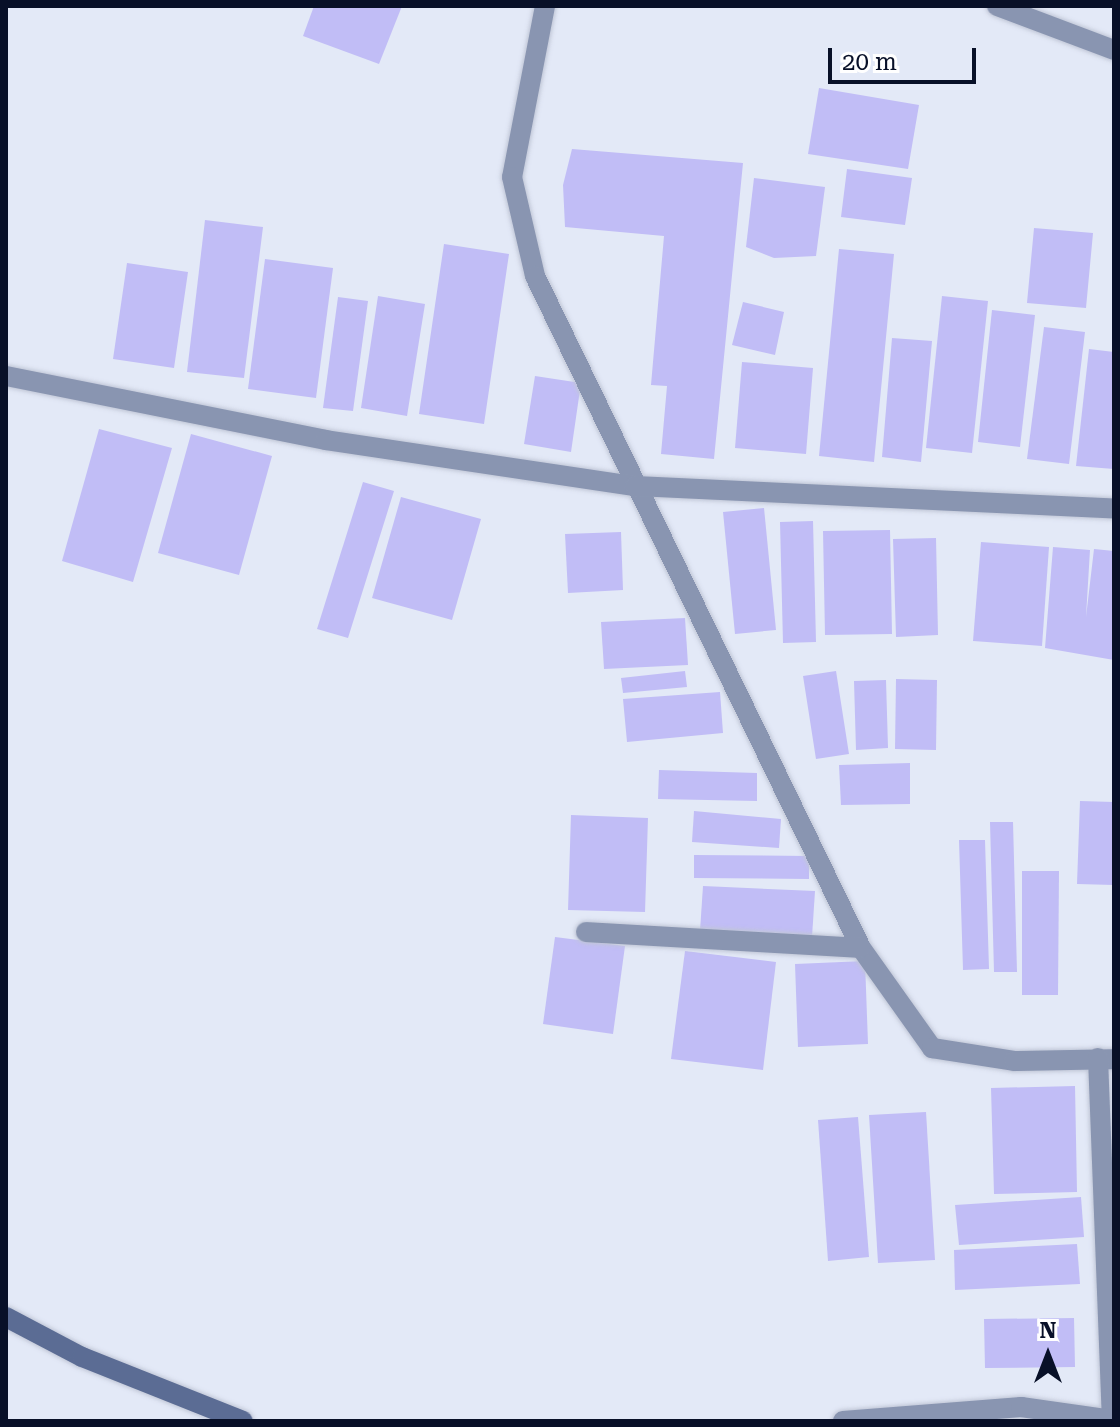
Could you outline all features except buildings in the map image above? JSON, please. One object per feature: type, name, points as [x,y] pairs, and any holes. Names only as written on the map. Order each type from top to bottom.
[{"type":"main road","points":[[6,1317],[82,1357],[243,1421]]},
{"type":"street","points":[[545,6],[522,103],[512,177],[516,214],[535,276],[861,948],[932,1048],[1014,1061],[1106,1058],[1113,1420],[1021,1407],[843,1421]]},
{"type":"street","points":[[997,6],[1114,50]]},
{"type":"street","points":[[6,376],[326,440],[635,486],[1114,509]]},
{"type":"street","points":[[586,932],[861,948]]}]
